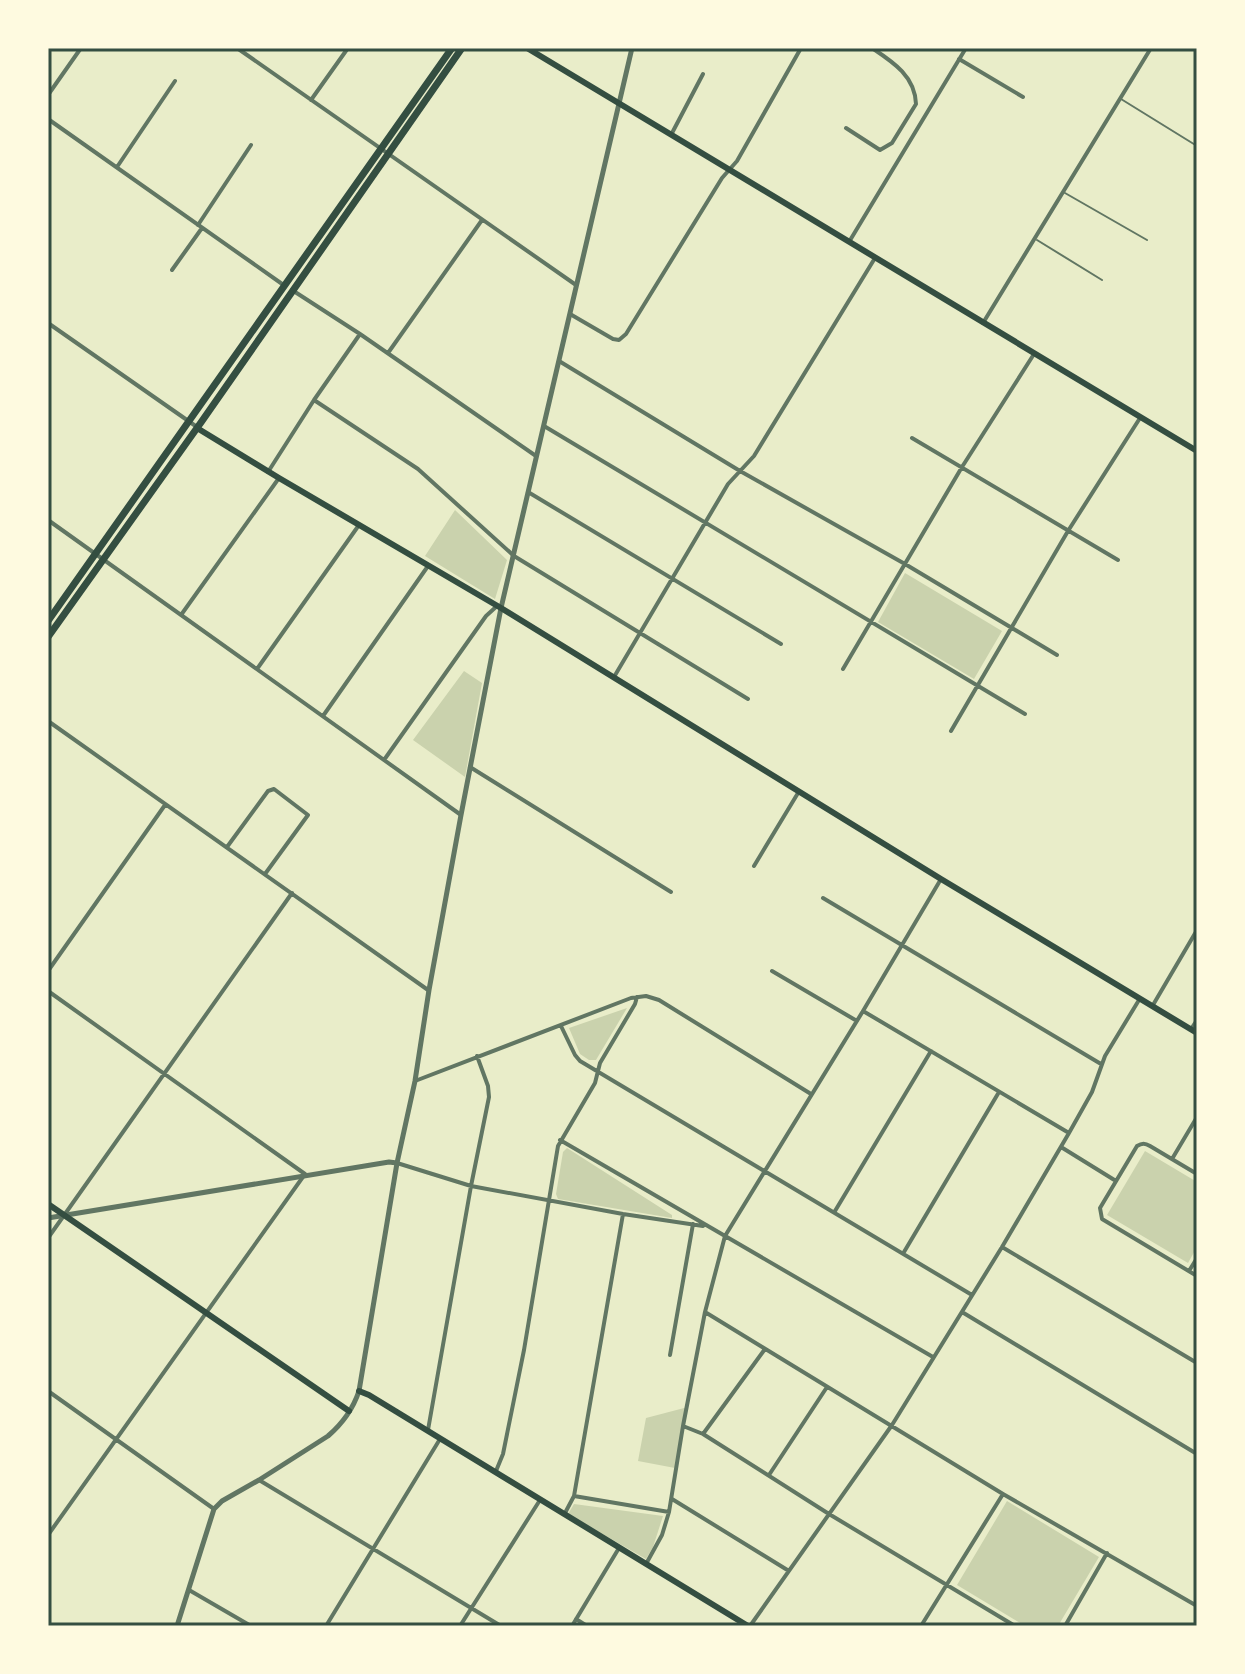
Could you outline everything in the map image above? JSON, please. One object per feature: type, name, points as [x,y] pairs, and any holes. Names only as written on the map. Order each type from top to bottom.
[{"type":"main road","points":[[385,152],[452,48]]},
{"type":"main road","points":[[48,637],[99,557],[462,48]]},
{"type":"main road","points":[[527,48],[1140,418],[1196,448]]},
{"type":"main road","points":[[193,425],[499,607],[1194,1031]]},
{"type":"main road","points":[[48,621],[99,557]]},
{"type":"main road","points":[[48,1204],[349,1411]]},
{"type":"main road","points":[[359,1391],[749,1626]]},
{"type":"street","points":[[48,95],[81,48]]},
{"type":"street","points":[[237,48],[576,285]]},
{"type":"street","points":[[311,100],[348,48]]},
{"type":"street","points":[[177,1626],[214,1509],[222,1501],[328,1436],[338,1427],[359,1391],[397,1163],[415,1081],[499,607],[514,556],[632,48]]},
{"type":"street","points":[[570,314],[613,339],[622,338],[728,170],[737,161],[801,48]]},
{"type":"street","points":[[846,128],[880,150],[892,143],[916,104],[905,74],[895,63],[872,48]]},
{"type":"street","points":[[849,242],[966,48]]},
{"type":"street","points":[[983,323],[1151,48]]},
{"type":"street","points":[[959,59],[1023,97]]},
{"type":"street","points":[[671,135],[703,74]]},
{"type":"street","points":[[117,167],[175,81]]},
{"type":"street","points":[[48,119],[536,457]]},
{"type":"street","points":[[172,270],[251,145]]},
{"type":"street","points":[[388,353],[482,220]]},
{"type":"street","points":[[614,677],[728,484],[754,456],[875,258]]},
{"type":"street","points":[[48,323],[193,425]]},
{"type":"street","points":[[268,472],[360,334]]},
{"type":"street","points":[[843,669],[962,467],[1034,354]]},
{"type":"street","points":[[559,361],[740,471],[1057,655]]},
{"type":"street","points":[[314,400],[418,469],[514,556],[748,699]]},
{"type":"street","points":[[951,731],[1068,531],[1140,418]]},
{"type":"street","points":[[544,426],[1025,714]]},
{"type":"street","points":[[912,438],[1118,560]]},
{"type":"street","points":[[181,615],[279,478]]},
{"type":"street","points":[[528,492],[781,644]]},
{"type":"street","points":[[48,520],[461,815]]},
{"type":"street","points":[[257,669],[359,525]]},
{"type":"street","points":[[323,716],[428,566]]},
{"type":"street","points":[[384,760],[486,616],[499,607]]},
{"type":"street","points":[[48,721],[429,990]]},
{"type":"street","points":[[470,767],[671,892]]},
{"type":"street","points":[[227,847],[268,791],[274,789],[308,815],[265,874]]},
{"type":"street","points":[[754,866],[799,791]]},
{"type":"street","points":[[48,971],[165,805]]},
{"type":"street","points":[[646,1564],[662,1535],[669,1512],[705,1312],[725,1236],[941,879]]},
{"type":"street","points":[[48,1238],[292,893]]},
{"type":"street","points":[[823,898],[1101,1064]]},
{"type":"street","points":[[1153,1005],[1197,930]]},
{"type":"street","points":[[772,971],[857,1021]]},
{"type":"street","points":[[48,991],[305,1174]]},
{"type":"street","points":[[415,1081],[646,996],[659,1000],[811,1094]]},
{"type":"street","points":[[495,1472],[503,1454],[524,1350],[560,1140],[595,1083],[600,1063],[637,997]]},
{"type":"street","points":[[749,1626],[892,1425],[1061,1147],[1092,1092],[1101,1064],[1140,998]]},
{"type":"street","points":[[863,1011],[1069,1133]]},
{"type":"street","points":[[1194,1031],[1197,1020]]},
{"type":"street","points":[[561,1026],[580,1061],[972,1295]]},
{"type":"street","points":[[835,1211],[931,1051]]},
{"type":"street","points":[[428,1432],[489,1091],[477,1056]]},
{"type":"street","points":[[904,1253],[999,1092]]},
{"type":"street","points":[[1172,1159],[1197,1117]]},
{"type":"street","points":[[560,1140],[933,1357]]},
{"type":"street","points":[[1197,1174],[1144,1143],[1137,1146],[1099,1214],[1102,1219],[1197,1276]]},
{"type":"street","points":[[1061,1147],[1116,1181]]},
{"type":"street","points":[[48,1218],[389,1162],[471,1186],[705,1226]]},
{"type":"street","points":[[48,1535],[305,1174]]},
{"type":"street","points":[[564,1514],[574,1496],[623,1214]]},
{"type":"street","points":[[670,1355],[693,1224]]},
{"type":"street","points":[[1002,1247],[1197,1363]]},
{"type":"street","points":[[1189,1271],[1197,1258]]},
{"type":"street","points":[[705,1312],[1003,1494],[1197,1606]]},
{"type":"street","points":[[962,1312],[1197,1454]]},
{"type":"street","points":[[703,1434],[765,1349]]},
{"type":"street","points":[[769,1476],[827,1387]]},
{"type":"street","points":[[48,1391],[214,1509]]},
{"type":"street","points":[[683,1426],[703,1434],[1015,1626]]},
{"type":"street","points":[[326,1626],[440,1439]]},
{"type":"street","points":[[259,1480],[501,1626]]},
{"type":"street","points":[[921,1626],[1003,1494]]},
{"type":"street","points":[[574,1496],[669,1512]]},
{"type":"street","points":[[672,1499],[789,1571]]},
{"type":"street","points":[[460,1626],[540,1500]]},
{"type":"street","points":[[572,1626],[619,1548]]},
{"type":"street","points":[[1065,1626],[1107,1553]]},
{"type":"street","points":[[189,1590],[251,1626]]},
{"type":"street","points":[[576,1619],[587,1626]]},
{"type":"lane","points":[[1120,99],[1197,146]]},
{"type":"lane","points":[[1064,192],[1147,240]]},
{"type":"lane","points":[[1036,239],[1102,280]]},
{"type":"green space","points":[[455,510],[507,560],[495,599],[425,556]]},
{"type":"green space","points":[[905,573],[1002,631],[974,679],[878,622]]},
{"type":"green space","points":[[464,671],[482,683],[465,777],[413,740]]},
{"type":"green space","points":[[627,1008],[596,1060],[589,1060],[580,1054],[569,1028]]},
{"type":"green space","points":[[567,1148],[672,1215],[672,1218],[558,1199],[556,1194],[563,1152]]},
{"type":"green space","points":[[1145,1151],[1197,1182],[1197,1247],[1188,1263],[1107,1215]]},
{"type":"green space","points":[[688,1407],[675,1468],[638,1461],[646,1418]]},
{"type":"green space","points":[[1007,1501],[1099,1557],[1058,1626],[1025,1626],[957,1585]]},
{"type":"green space","points":[[574,1504],[663,1516],[646,1559],[568,1514]]}]
